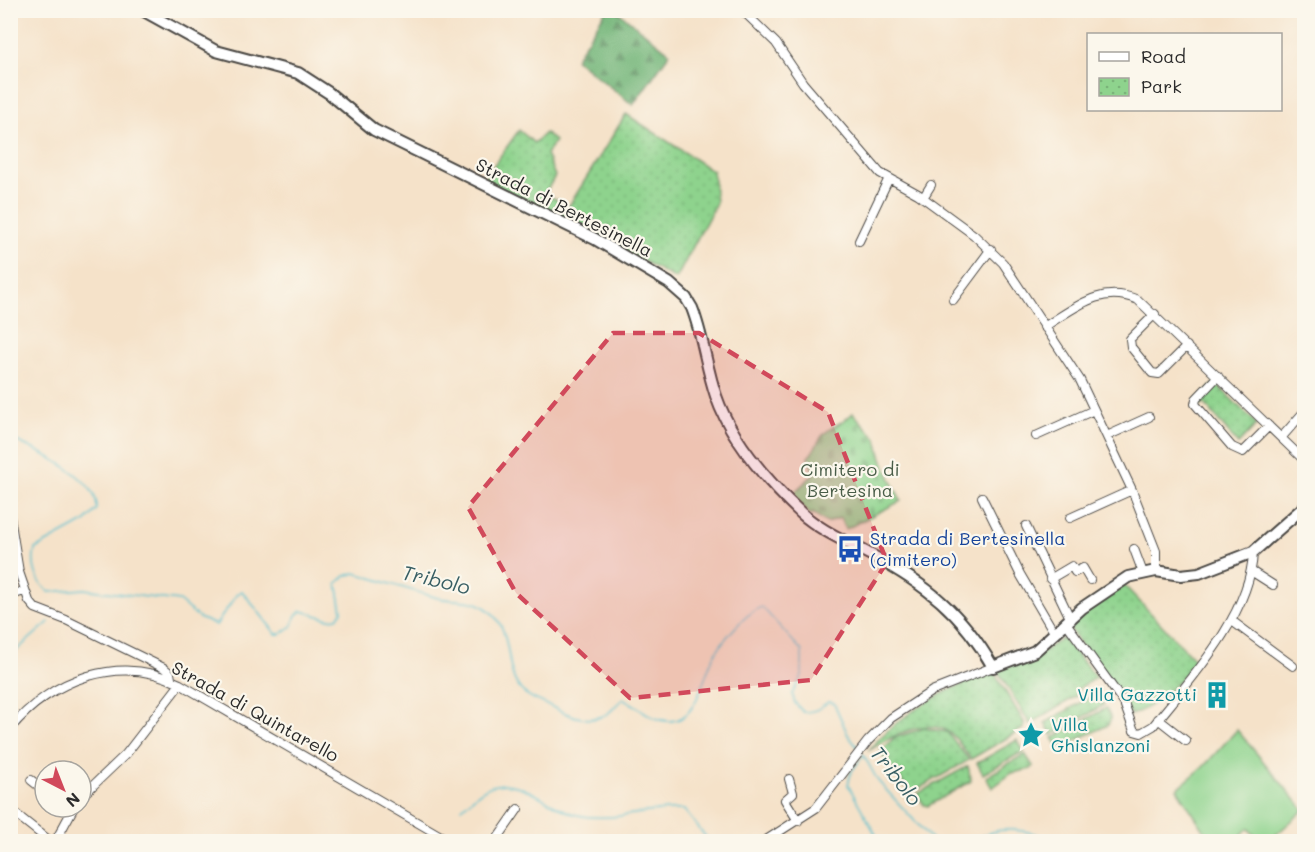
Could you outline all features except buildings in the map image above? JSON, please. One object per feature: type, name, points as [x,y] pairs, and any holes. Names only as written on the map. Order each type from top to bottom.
[{"type":"street","name":"Strada di Bertesinella","points":[[142,10],[216,51],[279,66],[298,73],[329,93],[374,130],[549,219],[595,239],[669,283],[692,308],[716,397],[746,452],[802,513],[819,526],[892,566],[942,600],[969,630],[993,667]]},
{"type":"street","points":[[741,10],[776,43],[803,83],[865,158],[889,178],[923,198],[991,249],[1004,263],[1080,380],[1132,490],[1156,551],[1156,571]]},
{"type":"street","points":[[859,241],[889,178]]},
{"type":"street","points":[[923,198],[931,185]]},
{"type":"street","points":[[952,300],[991,249]]},
{"type":"street","points":[[1044,327],[1093,298],[1108,293],[1126,295],[1138,300],[1305,460]]},
{"type":"street","points":[[1155,314],[1130,339],[1131,347],[1152,373],[1159,374],[1187,346]]},
{"type":"street","points":[[1218,376],[1196,399],[1195,404],[1232,447],[1243,452],[1269,426]]},
{"type":"street","points":[[1036,436],[1094,410]]},
{"type":"street","points":[[1281,438],[1303,413]]},
{"type":"street","points":[[1107,436],[1149,417]]},
{"type":"street","points":[[1070,518],[1132,490]]},
{"type":"street","points":[[982,497],[1029,591],[1055,634]]},
{"type":"street","points":[[763,842],[798,821],[820,803],[860,751],[891,718],[918,699],[950,682],[1026,656],[1106,590],[1128,577],[1156,571],[1181,575],[1199,573],[1253,552],[1305,507]]},
{"type":"street","points":[[10,517],[19,572],[29,601],[39,611],[66,620],[164,668],[170,673],[171,678]]},
{"type":"street","points":[[1026,526],[1069,622],[1124,703],[1134,731],[1141,734],[1158,719],[1232,621],[1251,571],[1253,552]]},
{"type":"street","points":[[1134,549],[1143,573]]},
{"type":"street","points":[[1050,579],[1072,566],[1075,572],[1083,568],[1090,580]]},
{"type":"street","points":[[1251,571],[1273,585]]},
{"type":"street","points":[[10,589],[18,593],[25,591]]},
{"type":"street","points":[[1232,621],[1293,666]]},
{"type":"street","name":"Strada di Quintarello","points":[[10,729],[42,698],[77,680],[113,671],[128,670],[171,678],[451,842]]},
{"type":"street","points":[[93,786],[126,754],[180,684]]},
{"type":"street","points":[[1158,719],[1186,741]]},
{"type":"street","points":[[789,779],[793,793],[785,800],[798,821]]},
{"type":"street","points":[[495,842],[518,809]]},
{"type":"street","points":[[12,812],[53,842],[65,819]]},
{"type":"highlighted area","points":[[613,333],[699,333],[828,412],[887,562],[811,680],[630,698],[516,593],[468,507]]},
{"type":"green space","points":[[606,11],[617,11],[670,53],[633,105],[575,59]]},
{"type":"green space","points":[[626,114],[713,171],[716,203],[676,279],[562,217],[483,180],[519,130],[534,143],[545,133],[555,141],[546,154],[555,176],[545,194],[569,206]]},
{"type":"green space","points":[[1215,383],[1257,424],[1238,444],[1204,403],[1199,406],[1197,401]]},
{"type":"green space","name":"Cimitero di Bertesina","points":[[853,413],[877,439],[882,459],[901,501],[846,529],[840,518],[827,523],[813,513],[811,515],[790,496],[814,474],[808,457],[822,436]]},
{"type":"green space","points":[[1124,585],[1195,660],[1167,693],[1151,705],[1131,715],[1070,629],[1086,609]]},
{"type":"green space","points":[[1063,638],[1096,677],[1078,689],[1078,695],[1030,724],[997,670],[1033,658]]},
{"type":"green space","points":[[993,671],[1024,722],[1024,728],[971,759],[950,733],[941,728],[930,727],[896,735],[868,751],[895,724],[925,703]]},
{"type":"green space","points":[[1097,693],[1104,705],[1052,735],[1045,723]]},
{"type":"green space","points":[[1106,708],[1111,719],[1108,725],[1060,748],[1053,738]]},
{"type":"green space","points":[[924,728],[947,732],[969,760],[911,793],[880,752],[894,738]]},
{"type":"green space","points":[[1237,730],[1304,810],[1269,841],[1259,841],[1248,828],[1236,841],[1211,841],[1177,789],[1203,767]]},
{"type":"green space","points":[[1017,740],[1024,751],[983,774],[977,763]]},
{"type":"green space","points":[[1025,754],[1033,766],[1031,769],[1012,773],[992,788],[986,777]]},
{"type":"green space","points":[[968,766],[971,781],[928,806],[924,805],[917,794]]},
{"type":"waterway","name":"Tribolo","points":[[10,438],[50,457],[77,475],[95,497],[97,509],[86,521],[35,549],[36,572],[41,583],[49,592],[84,589],[179,601],[199,618],[216,625],[237,594],[242,591],[276,634],[281,634],[292,626],[296,615],[302,611],[329,619],[337,618],[342,611],[337,583],[345,576],[355,573],[438,598],[479,604],[500,623],[515,682],[525,694],[533,699],[567,714],[587,719],[607,714],[623,699],[650,716],[669,721],[687,714],[698,696],[714,656],[723,643],[742,621],[762,607],[802,651],[802,676],[792,694],[795,703],[803,712],[817,710],[828,702],[834,703],[848,735],[858,748]]},
{"type":"waterway","points":[[10,656],[49,622]]},
{"type":"waterway","name":"Tribolo","points":[[863,754],[878,781],[934,842]]},
{"type":"waterway","points":[[863,756],[851,772],[848,785],[880,842]]},
{"type":"waterway","points":[[462,808],[486,788],[506,784],[527,790],[577,815],[590,817],[684,810],[710,842]]},
{"type":"waterway","name":"Tribolo","points":[[973,842],[982,836],[1003,830],[1025,831],[1057,842]]},
{"type":"place","name":"Strada di Bertesinella (cimitero)","points":[[850,549]]},
{"type":"place","name":"Villa Gazzotti","points":[[1217,695]]},
{"type":"place","name":"Villa Ghislanzoni","points":[[1031,735]]}]
